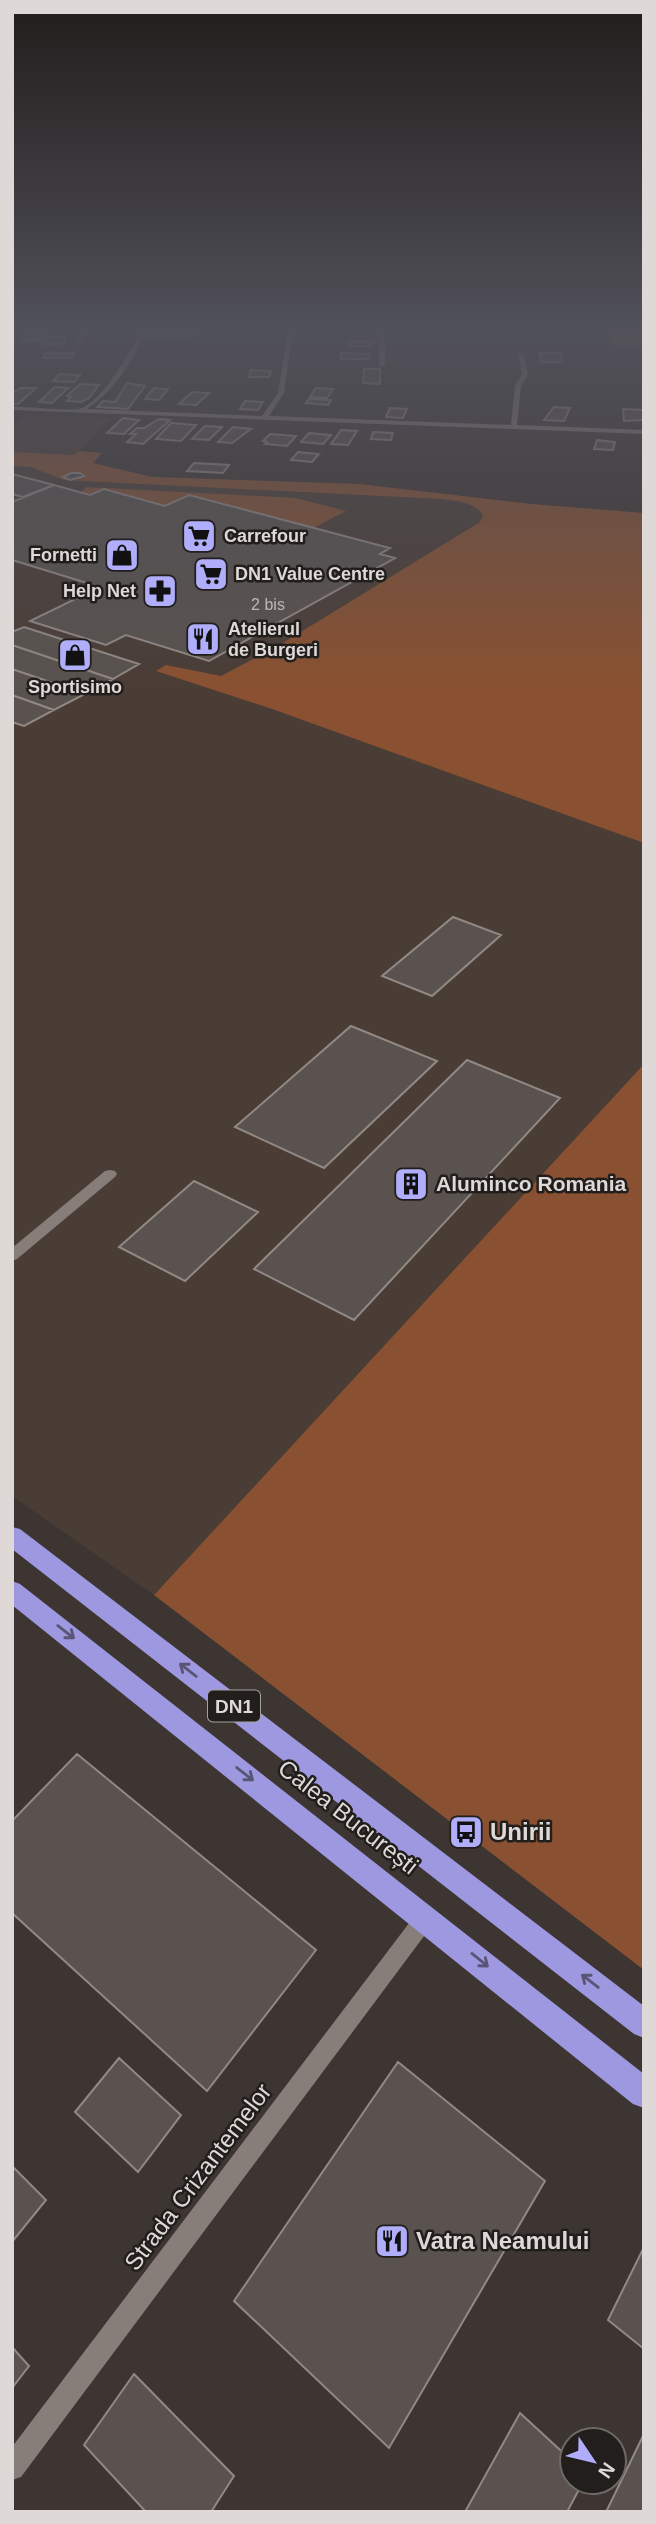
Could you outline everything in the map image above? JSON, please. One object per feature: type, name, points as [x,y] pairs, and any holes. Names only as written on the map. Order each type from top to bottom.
[{"type":"highway","name":"Calea București","points":[[12,1536],[644,2024]]},
{"type":"highway","name":"Calea București","points":[[12,1591],[426,1917],[644,2093]]},
{"type":"street","points":[[12,1255],[110,1174]]},
{"type":"street","name":"Strada Crizantemelor","points":[[12,2468],[426,1917]]},
{"type":"shaded area","points":[[12,449],[81,449],[79,451],[102,453],[93,463],[152,477],[359,484],[531,504],[272,709],[644,843],[644,1064],[154,1595],[12,1496]]},
{"type":"shaded area","points":[[78,451],[102,453],[93,463],[152,477],[359,484],[531,504],[644,513],[644,843],[272,709],[156,671],[166,665],[221,676],[278,646],[480,522],[483,515],[479,510],[464,503],[441,499],[64,480],[31,467],[12,466],[12,452],[74,455]]},
{"type":"shaded area","points":[[86,487],[295,498],[346,511],[313,528],[189,495],[165,506],[104,489],[90,495],[82,492]]},
{"type":"shaded area","points":[[644,1064],[644,1970],[154,1595]]},
{"type":"building","points":[[298,452],[319,454],[312,462],[291,460]]},
{"type":"building","points":[[194,463],[229,465],[223,473],[187,471]]},
{"type":"building","points":[[71,473],[84,476],[70,480],[63,477]]},
{"type":"building","points":[[12,474],[54,485],[23,497],[12,494]]},
{"type":"building","name":"DN1 Value Centre","points":[[54,485],[90,495],[104,489],[165,506],[189,495],[390,548],[380,554],[395,558],[209,661],[126,635],[106,645],[30,621],[100,587],[12,560],[12,502]]},
{"type":"building","name":"Sportisimo","points":[[24,627],[139,664],[113,679],[12,645],[12,632]]},
{"type":"building","points":[[12,645],[113,679],[85,694],[12,669]]},
{"type":"building","points":[[12,669],[85,694],[54,710],[12,695]]},
{"type":"building","points":[[12,695],[54,710],[24,726],[12,722]]},
{"type":"building","points":[[453,917],[501,935],[432,996],[382,976]]},
{"type":"building","points":[[351,1026],[437,1061],[324,1168],[235,1127]]},
{"type":"building","name":"Aluminco Romania","points":[[467,1060],[560,1098],[354,1320],[254,1269]]},
{"type":"building","points":[[194,1181],[258,1212],[185,1281],[119,1247]]},
{"type":"building","points":[[77,1754],[316,1950],[207,2091],[12,1913],[12,1821]]},
{"type":"building","points":[[119,2058],[181,2115],[138,2172],[75,2112]]},
{"type":"building","name":"Vatra Neamului","points":[[398,2062],[545,2181],[389,2448],[234,2301]]},
{"type":"building","points":[[12,2166],[46,2200],[12,2242]]},
{"type":"building","points":[[644,2247],[644,2349],[608,2320]]},
{"type":"building","points":[[12,2347],[29,2366],[12,2388]]},
{"type":"building","points":[[134,2374],[234,2476],[211,2512],[146,2512],[84,2445]]},
{"type":"building","points":[[520,2413],[558,2448],[558,2496],[576,2496],[567,2512],[465,2512]]},
{"type":"building","points":[[643,2436],[644,2512],[606,2512],[614,2496],[628,2496],[628,2467]]},
{"type":"place","name":"Carrefour","points":[[199,536]]},
{"type":"place","name":"Fornetti","points":[[122,555]]},
{"type":"place","name":"DN1 Value Centre","points":[[211,574]]},
{"type":"place","name":"Help Net","points":[[160,591]]},
{"type":"place","name":"Atelierul de Burgeri","points":[[203,639]]},
{"type":"place","name":"Sportisimo","points":[[75,655]]},
{"type":"place","name":"Aluminco Romania","points":[[411,1184]]},
{"type":"place","name":"Unirii","points":[[466,1832]]},
{"type":"place","name":"Vatra Neamului","points":[[392,2241]]}]
